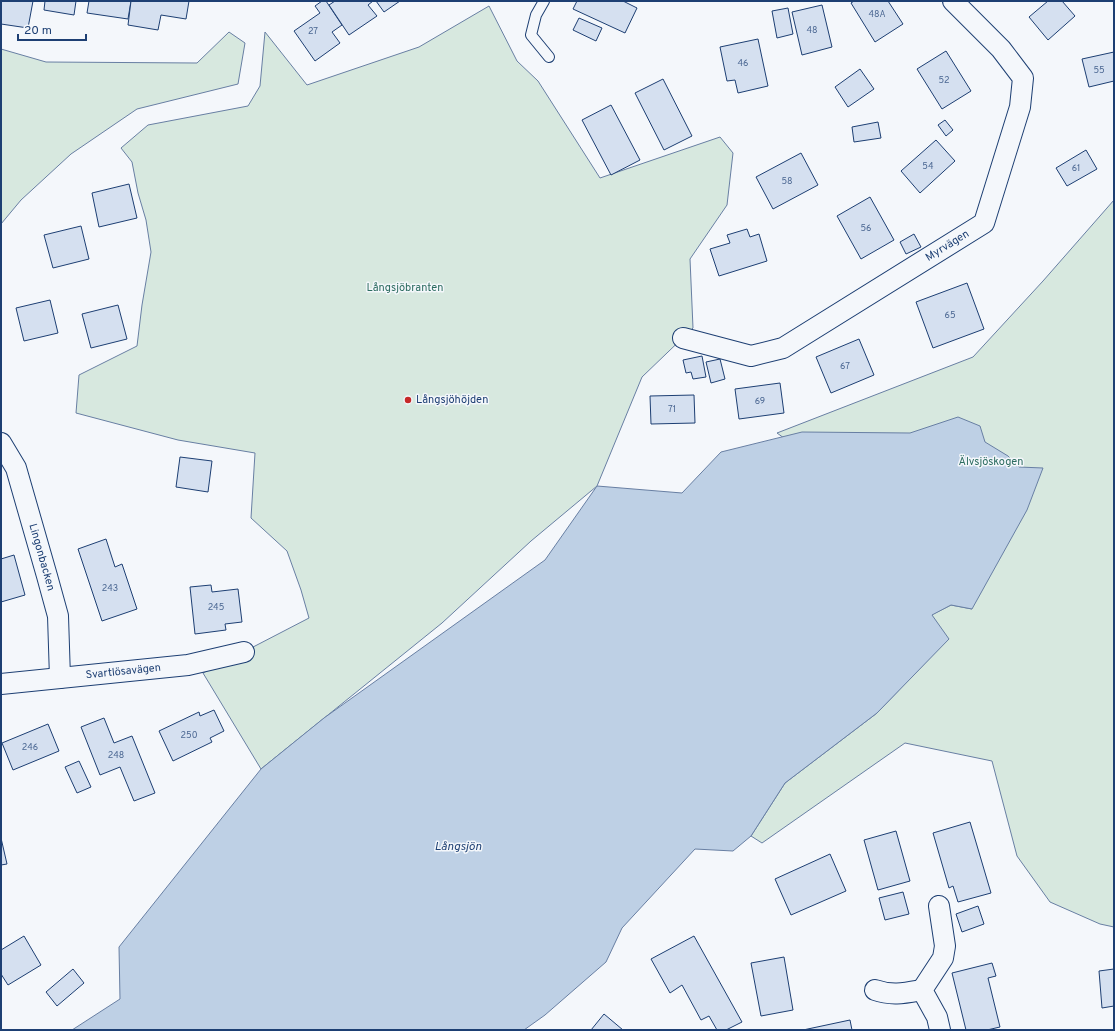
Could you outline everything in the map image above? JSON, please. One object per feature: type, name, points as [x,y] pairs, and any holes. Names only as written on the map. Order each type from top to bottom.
[{"type":"street","name":"Myrvägen","points":[[683,338],[751,356],[783,348],[984,223],[1020,107],[1023,78],[1002,48],[953,1]]},
{"type":"street","name":"Lingonbacken","points":[[1,443],[16,468],[58,616],[60,678]]},
{"type":"street","name":"Svartlösavägen","points":[[1,684],[188,664],[244,652]]},
{"type":"street","points":[[875,990],[890,994],[902,994],[922,990],[943,958],[945,946],[939,906]]},
{"type":"street","points":[[922,990],[937,1017],[940,1030]]},
{"type":"lane","points":[[544,1],[536,15],[531,34],[549,57]]},
{"type":"green space","name":"Långsjöbranten","points":[[489,6],[517,61],[538,81],[600,178],[720,137],[733,153],[727,205],[690,259],[693,328],[642,377],[597,486],[531,541],[442,623],[261,769],[203,673],[309,618],[287,551],[251,518],[255,453],[178,440],[76,413],[79,375],[137,346],[151,252],[146,220],[138,193],[132,162],[121,148],[148,125],[248,106],[260,86],[265,32],[307,85],[419,47]]},
{"type":"green space","points":[[229,32],[245,43],[238,84],[137,109],[71,154],[21,200],[1,224],[1,49],[46,62],[197,63]]},
{"type":"green space","name":"Älvsjöskogen","points":[[1114,200],[1114,927],[1100,924],[1050,902],[1017,856],[992,761],[905,743],[762,843],[751,836],[785,783],[877,713],[948,639],[931,615],[951,605],[972,609],[902,523],[777,433],[973,357],[1043,281]]},
{"type":"water","name":"Långsjön","points":[[958,417],[980,426],[985,442],[1008,456],[1019,467],[1043,468],[1027,510],[972,609],[951,605],[932,615],[949,639],[877,713],[785,783],[751,836],[733,851],[695,849],[622,928],[606,962],[545,1015],[524,1030],[72,1030],[120,999],[119,947],[261,769],[324,718],[545,560],[597,486],[682,493],[721,452],[802,432],[910,433]]},
{"type":"building","points":[[1,1],[33,1],[28,28],[1,24]]},
{"type":"building","points":[[45,1],[76,1],[74,15],[44,10]]},
{"type":"building","points":[[89,1],[131,1],[128,19],[87,13]]},
{"type":"building","points":[[131,1],[189,1],[186,19],[161,15],[158,30],[128,25]]},
{"type":"building","points":[[322,1],[326,1],[342,25],[332,32],[340,43],[315,61],[294,31],[320,13],[315,6]]},
{"type":"building","points":[[335,1],[373,1],[368,5],[377,16],[349,35],[329,5]]},
{"type":"building","points":[[376,1],[400,1],[384,12]]},
{"type":"building","points":[[577,1],[623,1],[637,8],[625,33],[573,9]]},
{"type":"building","points":[[854,1],[888,1],[903,24],[875,42],[851,3]]},
{"type":"building","points":[[1048,1],[1062,1],[1075,16],[1048,40],[1029,17]]},
{"type":"building","points":[[822,5],[832,47],[802,55],[792,12]]},
{"type":"building","points":[[788,8],[793,34],[777,38],[772,11]]},
{"type":"building","points":[[579,18],[602,28],[596,41],[573,30]]},
{"type":"building","points":[[758,39],[768,86],[738,93],[735,80],[727,81],[720,47]]},
{"type":"building","points":[[946,51],[971,91],[942,109],[917,69]]},
{"type":"building","points":[[1114,52],[1114,81],[1089,87],[1082,59]]},
{"type":"building","points":[[860,69],[874,89],[848,107],[835,87]]},
{"type":"building","points":[[663,79],[692,136],[664,150],[635,93]]},
{"type":"building","points":[[611,105],[640,160],[611,175],[582,120]]},
{"type":"building","points":[[945,120],[953,130],[946,136],[938,125]]},
{"type":"building","points":[[878,122],[881,138],[854,142],[852,127]]},
{"type":"building","points":[[936,140],[955,161],[920,193],[901,171]]},
{"type":"building","points":[[1086,150],[1097,169],[1067,186],[1056,168]]},
{"type":"building","points":[[801,153],[818,185],[773,209],[756,177]]},
{"type":"building","points":[[129,184],[137,218],[99,227],[92,193]]},
{"type":"building","points":[[870,197],[894,240],[861,259],[837,216]]},
{"type":"building","points":[[81,226],[89,259],[53,268],[44,235]]},
{"type":"building","points":[[747,229],[750,237],[759,234],[767,261],[719,276],[710,249],[730,243],[727,235]]},
{"type":"building","points":[[914,234],[921,247],[906,254],[900,242]]},
{"type":"building","points":[[967,283],[984,329],[933,348],[916,302]]},
{"type":"building","points":[[50,300],[58,333],[24,341],[16,308]]},
{"type":"building","points":[[118,305],[127,339],[91,348],[82,314]]},
{"type":"building","points":[[859,339],[874,375],[831,393],[816,357]]},
{"type":"building","points":[[702,356],[706,377],[693,379],[691,372],[686,373],[683,360]]},
{"type":"building","points":[[720,359],[725,379],[711,383],[706,362]]},
{"type":"building","points":[[780,383],[784,413],[739,419],[735,389]]},
{"type":"building","points":[[694,395],[695,423],[651,424],[650,396]]},
{"type":"building","points":[[180,457],[212,461],[208,492],[176,487]]},
{"type":"building","points":[[106,539],[115,567],[122,564],[137,609],[102,621],[78,549]]},
{"type":"building","points":[[14,555],[25,595],[1,602],[1,559]]},
{"type":"building","points":[[211,585],[212,592],[238,589],[242,622],[225,624],[226,630],[195,634],[190,587]]},
{"type":"building","points":[[214,710],[224,731],[210,738],[212,742],[173,761],[159,731],[199,712],[200,716]]},
{"type":"building","points":[[104,718],[114,743],[132,736],[155,793],[134,801],[120,767],[100,775],[81,727]]},
{"type":"building","points":[[48,724],[59,751],[13,770],[2,743]]},
{"type":"building","points":[[79,761],[91,787],[77,793],[65,767]]},
{"type":"building","points":[[970,822],[991,893],[958,902],[953,886],[949,888],[933,833]]},
{"type":"building","points":[[896,831],[910,881],[878,890],[864,840]]},
{"type":"building","points":[[1,838],[7,864],[1,865]]},
{"type":"building","points":[[830,854],[846,891],[791,915],[775,879]]},
{"type":"building","points":[[903,892],[909,914],[885,920],[879,898]]},
{"type":"building","points":[[978,906],[984,924],[962,932],[956,914]]},
{"type":"building","points":[[24,936],[41,965],[8,985],[1,974],[1,950]]},
{"type":"building","points":[[694,936],[742,1022],[726,1030],[717,1030],[709,1016],[701,1020],[682,985],[670,993],[651,959]]},
{"type":"building","points":[[784,957],[793,1010],[761,1016],[751,963]]},
{"type":"building","points":[[992,963],[996,976],[988,978],[1000,1027],[987,1030],[966,1030],[952,973]]},
{"type":"building","points":[[73,969],[84,983],[57,1006],[46,992]]},
{"type":"building","points":[[1114,969],[1114,1006],[1102,1008],[1099,971]]},
{"type":"building","points":[[604,1014],[623,1030],[591,1030]]},
{"type":"building","points":[[850,1020],[852,1030],[803,1030]]},
{"type":"place","name":"Långsjöhöjden","points":[[408,400]]}]
